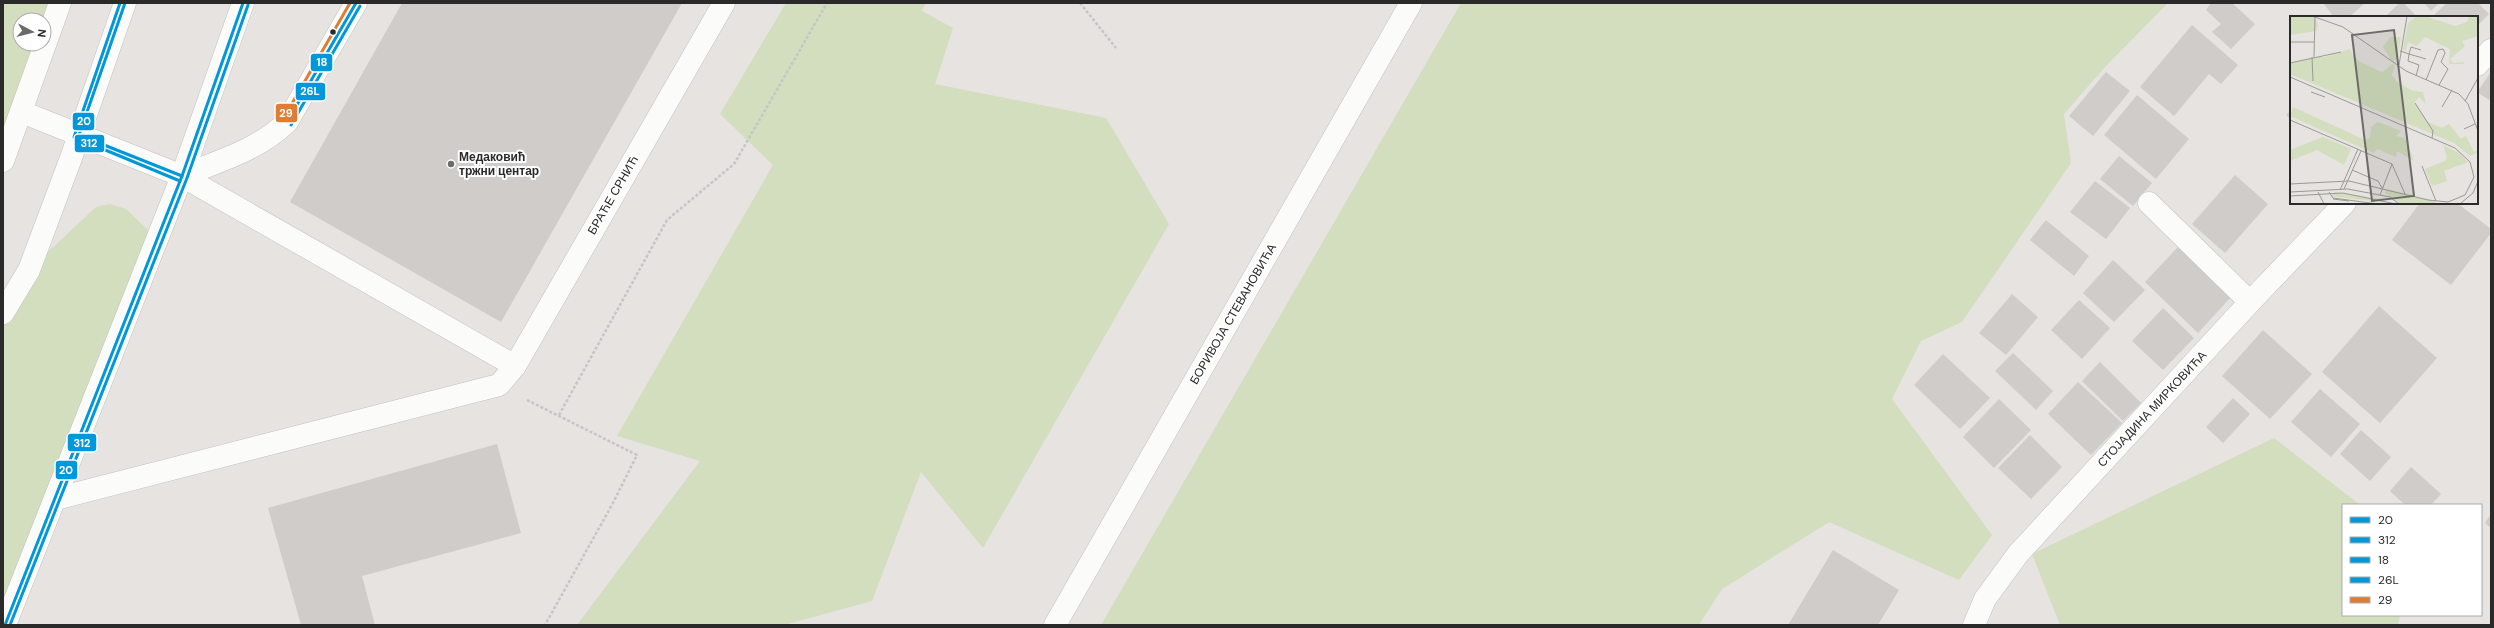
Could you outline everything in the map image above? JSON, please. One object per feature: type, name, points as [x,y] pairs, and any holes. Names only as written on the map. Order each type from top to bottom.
[{"type":"street","points":[[3,161],[22,112],[60,3]]},
{"type":"street","points":[[3,313],[29,270],[79,135],[125,3]]},
{"type":"street","points":[[4,625],[182,176],[243,3]]},
{"type":"street","points":[[182,176],[256,146],[282,126],[356,3]]},
{"type":"street","name":"БРАЋЕ СРНИЋ","points":[[55,499],[499,385],[515,366],[724,3]]},
{"type":"street","name":"БОРИВОЈА СТЕВАНОВИЋА","points":[[1055,625],[1411,3]]},
{"type":"street","points":[[2478,64],[2491,50]]},
{"type":"street","points":[[22,112],[182,176],[515,366]]},
{"type":"street","points":[[2149,203],[2250,302]]},
{"type":"street","name":"СТОЈАДИНА МИРКОВИЋА","points":[[1974,625],[1985,599],[2018,554],[2250,302],[2344,204]]},
{"type":"path","points":[[545,625],[610,510],[636,455],[558,415],[667,220],[734,164],[827,3]]},
{"type":"path","points":[[1080,3],[1116,48]]},
{"type":"green space","points":[[3,3],[60,3],[52,25],[52,12],[12,12],[12,52],[42,52],[3,161]]},
{"type":"green space","points":[[786,3],[926,3],[922,11],[953,28],[935,84],[1106,118],[1169,224],[983,548],[921,472],[872,601],[784,625],[577,625],[700,461],[617,436],[773,165],[720,114]]},
{"type":"green space","points":[[1461,3],[2168,3],[2105,67],[2064,114],[2071,163],[1962,322],[1921,341],[1892,399],[1992,535],[1959,580],[1829,522],[1722,589],[1699,625],[1101,625]]},
{"type":"green space","points":[[110,204],[126,209],[156,238],[3,625],[3,313],[29,270],[96,207]]},
{"type":"green space","points":[[2274,438],[2359,504],[2342,504],[2342,616],[2400,616],[2398,625],[2060,625],[2032,554]]},
{"type":"building","name":"Медаковић тржни центар","points":[[402,3],[682,3],[501,322],[290,202]]},
{"type":"building","points":[[2211,3],[2232,3],[2255,24],[2231,49],[2212,32],[2221,24],[2206,10]]},
{"type":"building","points":[[2365,3],[2350,16],[2333,16],[2324,4]]},
{"type":"building","points":[[2399,3],[2404,3],[2416,16],[2386,16]]},
{"type":"building","points":[[2424,3],[2439,3],[2431,11]]},
{"type":"building","points":[[2447,3],[2478,3],[2489,14],[2478,25],[2478,16],[2434,15]]},
{"type":"building","points":[[2192,25],[2238,65],[2221,84],[2209,74],[2174,116],[2140,87]]},
{"type":"building","points":[[2106,72],[2130,91],[2093,136],[2069,116]]},
{"type":"building","points":[[2491,72],[2491,101],[2478,93]]},
{"type":"building","points":[[2137,95],[2189,139],[2156,179],[2104,135]]},
{"type":"building","points":[[2290,111],[2290,118],[2286,115]]},
{"type":"building","points":[[2119,156],[2152,183],[2133,206],[2100,179]]},
{"type":"building","points":[[2235,175],[2268,204],[2225,253],[2192,224]]},
{"type":"building","points":[[2095,181],[2130,208],[2106,239],[2070,212]]},
{"type":"building","points":[[2419,204],[2458,204],[2491,229],[2491,233],[2451,285],[2392,240]]},
{"type":"building","points":[[2046,220],[2089,256],[2074,276],[2030,240]]},
{"type":"building","points":[[2178,247],[2231,297],[2198,333],[2145,282]]},
{"type":"building","points":[[2113,260],[2145,290],[2114,322],[2083,293]]},
{"type":"building","points":[[2012,294],[2038,317],[2006,355],[1979,333]]},
{"type":"building","points":[[2079,300],[2110,328],[2082,359],[2051,330]]},
{"type":"building","points":[[2379,306],[2437,358],[2380,423],[2322,372]]},
{"type":"building","points":[[2163,308],[2194,338],[2163,370],[2132,341]]},
{"type":"building","points":[[2263,330],[2312,374],[2270,419],[2222,376]]},
{"type":"building","points":[[2013,353],[2053,391],[2036,410],[1995,371]]},
{"type":"building","points":[[1943,354],[1990,398],[1960,429],[1914,385]]},
{"type":"building","points":[[2100,362],[2141,403],[2123,421],[2082,381]]},
{"type":"building","points":[[2078,382],[2122,423],[2091,455],[2048,414]]},
{"type":"building","points":[[2320,389],[2360,424],[2331,457],[2291,422]]},
{"type":"building","points":[[2233,398],[2250,414],[2223,443],[2206,427]]},
{"type":"building","points":[[1999,399],[2031,430],[1994,468],[1963,437]]},
{"type":"building","points":[[2361,430],[2391,457],[2370,481],[2340,454]]},
{"type":"building","points":[[2030,435],[2062,467],[2031,499],[1998,468]]},
{"type":"building","points":[[497,444],[521,533],[362,576],[375,625],[301,625],[268,508]]},
{"type":"building","points":[[2411,467],[2441,494],[2432,504],[2404,504],[2390,491]]},
{"type":"building","points":[[2491,514],[2491,528],[2485,523]]},
{"type":"building","points":[[1833,550],[1899,590],[1878,625],[1788,625]]},
{"type":"transit line","name":"312","points":[[120,3],[74,137],[180,181]]},
{"type":"transit line","name":"20","points":[[125,3],[79,135],[182,176]]},
{"type":"transit line","name":"20","points":[[5,625],[182,176],[243,3]]},
{"type":"transit line","name":"29","points":[[283,119],[350,3]]},
{"type":"transit line","name":"18","points":[[287,122],[356,3]]},
{"type":"transit line","name":"312","points":[[10,625],[187,178],[248,5]]},
{"type":"transit line","name":"26L","points":[[291,125],[360,6]]},
{"type":"place","name":"Медаковић тржни центар","points":[[451,164]]}]
